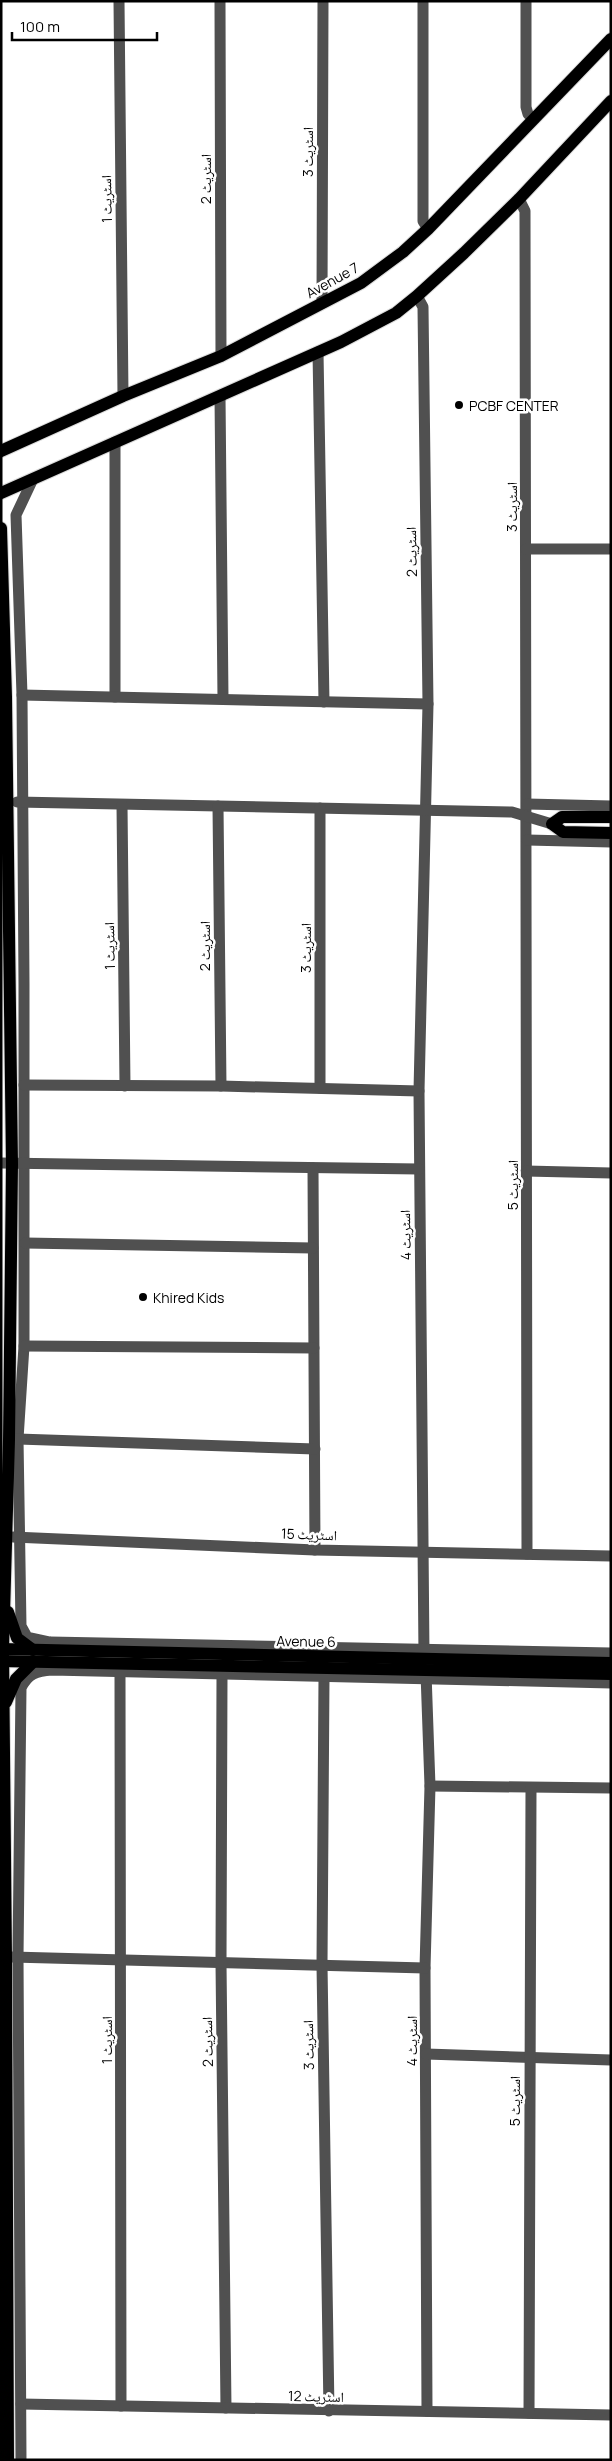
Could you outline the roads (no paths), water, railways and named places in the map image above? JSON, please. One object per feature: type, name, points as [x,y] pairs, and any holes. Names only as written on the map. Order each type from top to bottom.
[{"type":"main road","name":"Avenue 7","points":[[1,451],[122,396],[221,356],[361,283],[381,269],[428,229],[611,39]]},
{"type":"main road","points":[[1,493],[318,352],[381,321],[417,296],[519,199],[611,100]]},
{"type":"main road","points":[[1,528],[8,802],[12,1164],[13,1537],[2,1655],[12,1957],[8,2460]]},
{"type":"main road","points":[[611,818],[562,817],[552,824],[563,832],[611,833]]},
{"type":"main road","points":[[3,1710],[16,1679],[33,1656],[18,1638],[6,1605]]},
{"type":"main road","name":"Avenue 6","points":[[2,1655],[425,1665],[611,1674]]},
{"type":"main road","name":"Avenue 6","points":[[425,1665],[611,1663]]},
{"type":"street","name":"اسٹریٹ 1","points":[[119,1],[122,396]]},
{"type":"street","name":"اسٹریٹ 2","points":[[220,1],[221,356]]},
{"type":"street","name":"اسٹریٹ 3","points":[[322,1],[322,303]]},
{"type":"street","points":[[423,1],[423,221],[428,229]]},
{"type":"street","points":[[526,1],[526,107],[528,114],[534,119]]},
{"type":"street","name":"اسٹریٹ 3","points":[[519,199],[525,211],[527,817]]},
{"type":"street","name":"اسٹریٹ 2","points":[[417,296],[423,307],[428,704],[425,810]]},
{"type":"street","points":[[318,352],[324,702]]},
{"type":"street","points":[[220,396],[223,699]]},
{"type":"street","points":[[115,442],[115,697]]},
{"type":"street","points":[[33,478],[16,515],[22,695],[24,1086],[12,1164],[25,1243],[24,1346],[13,1537],[21,1626],[28,1637],[51,1656],[120,1674],[324,1678],[425,1665],[611,1653]]},
{"type":"street","points":[[2,542],[17,542]]},
{"type":"street","points":[[526,549],[611,549]]},
{"type":"street","points":[[22,695],[428,704]]},
{"type":"street","points":[[8,802],[512,812],[552,824]]},
{"type":"street","points":[[527,804],[611,806]]},
{"type":"street","name":"اسٹریٹ 1","points":[[122,805],[126,1086]]},
{"type":"street","name":"اسٹریٹ 2","points":[[218,806],[220,1086]]},
{"type":"street","name":"اسٹریٹ 3","points":[[320,808],[320,1088]]},
{"type":"street","name":"اسٹریٹ 4","points":[[425,810],[419,1169],[425,1665],[430,1786],[425,1968],[427,2411]]},
{"type":"street","name":"اسٹریٹ 5","points":[[527,817],[527,1554]]},
{"type":"street","points":[[527,840],[611,842]]},
{"type":"street","points":[[24,1086],[220,1086],[419,1091]]},
{"type":"street","points":[[12,1164],[419,1169]]},
{"type":"street","points":[[313,1168],[315,1550]]},
{"type":"street","points":[[526,1171],[611,1173]]},
{"type":"street","points":[[25,1243],[314,1248]]},
{"type":"street","points":[[24,1346],[314,1348]]},
{"type":"street","points":[[18,1439],[315,1449]]},
{"type":"street","name":"اسٹریٹ 15","points":[[13,1537],[315,1550],[611,1556]]},
{"type":"street","points":[[21,2460],[12,1957],[21,1688],[25,1679],[51,1656]]},
{"type":"street","points":[[425,1665],[611,1683]]},
{"type":"street","name":"اسٹریٹ 1","points":[[120,1674],[121,2406]]},
{"type":"street","name":"اسٹریٹ 2","points":[[222,1676],[221,1963],[226,2408]]},
{"type":"street","name":"اسٹریٹ 3","points":[[324,1678],[322,1965],[329,2411]]},
{"type":"street","points":[[430,1786],[531,1789],[611,1788]]},
{"type":"street","name":"اسٹریٹ 5","points":[[529,2413],[531,1789]]},
{"type":"street","points":[[12,1957],[425,1968]]},
{"type":"street","points":[[426,2054],[611,2060]]},
{"type":"street","name":"اسٹریٹ 12","points":[[21,2404],[611,2415]]},
{"type":"place","name":"PCBF CENTER","points":[[459,405]]},
{"type":"place","name":"Khired Kids","points":[[143,1297]]}]
